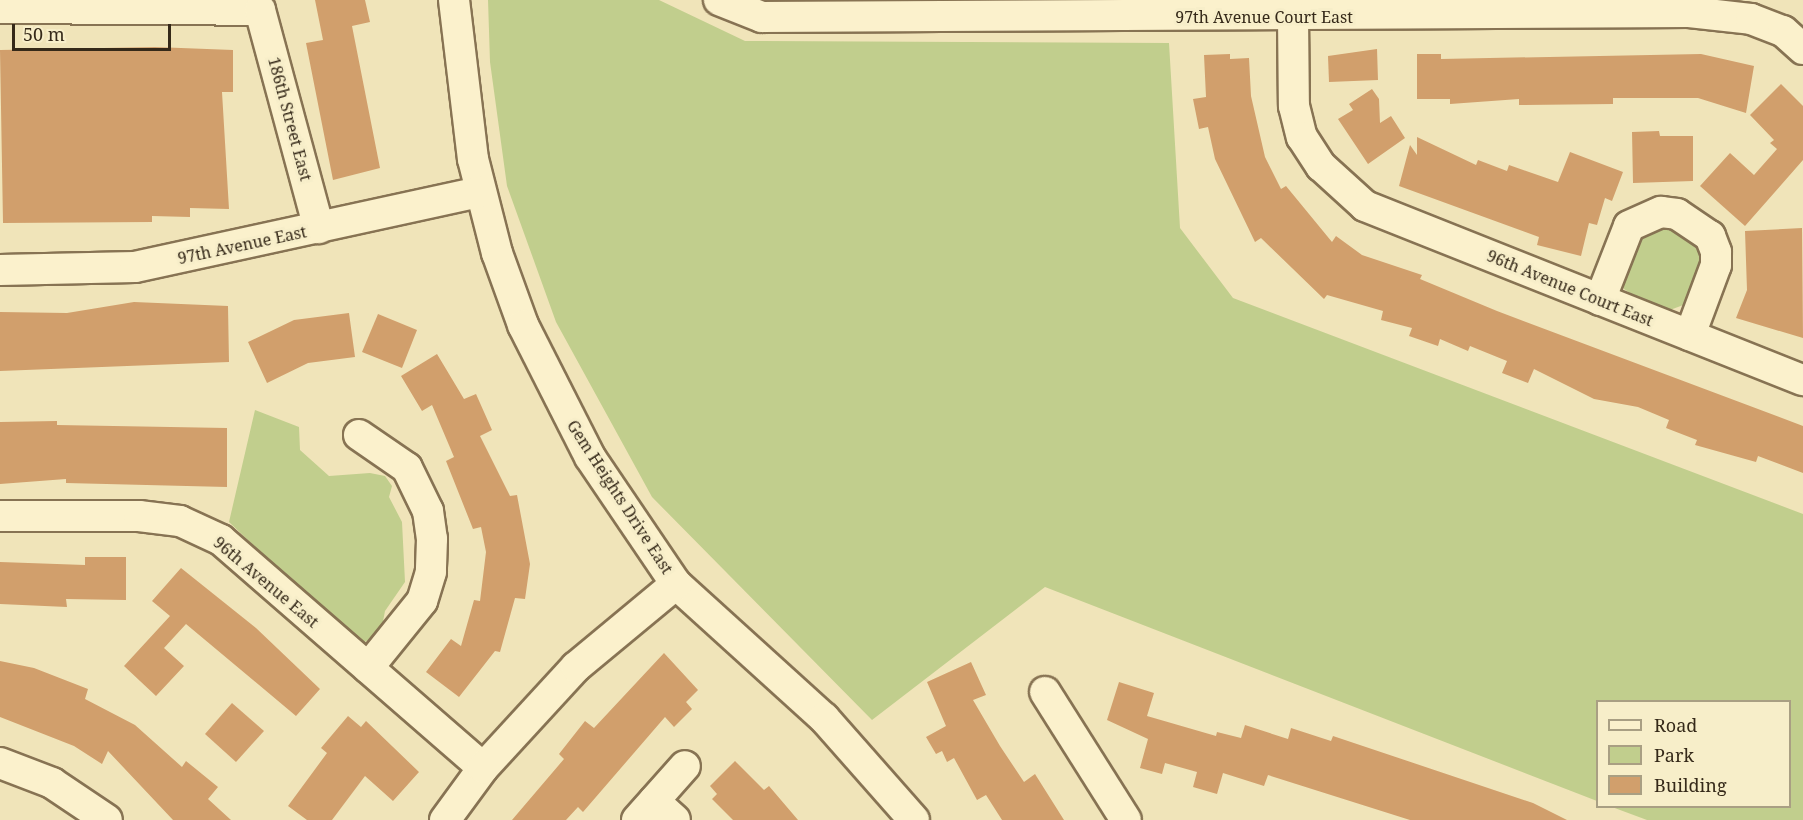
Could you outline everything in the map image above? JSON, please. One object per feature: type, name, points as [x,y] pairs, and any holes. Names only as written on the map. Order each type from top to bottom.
[{"type":"street","name":"Gem Heights Drive East","points":[[454,0],[458,56],[480,192],[523,325],[553,390],[590,457],[676,584],[824,718],[914,820]]},
{"type":"street","name":"97th Avenue Court East","points":[[719,0],[762,17],[1293,17],[1689,12],[1751,19],[1783,31],[1803,49]]},
{"type":"street","name":"186th Street East","points":[[0,8],[261,10],[319,228]]},
{"type":"street","name":"96th Avenue Court East","points":[[1293,17],[1294,106],[1302,137],[1343,186],[1365,206],[1803,380]]},
{"type":"street","name":"97th Avenue East","points":[[0,270],[135,267],[480,192]]},
{"type":"street","points":[[1600,300],[1629,226],[1661,212],[1677,214],[1710,236],[1716,252],[1716,265],[1690,335]]},
{"type":"street","points":[[359,435],[407,468],[428,511],[432,539],[431,572],[422,601],[368,668]]},
{"type":"street","name":"96th Avenue East","points":[[0,516],[180,521],[221,540],[483,768]]},
{"type":"street","points":[[445,820],[483,768],[576,667],[676,584]]},
{"type":"street","points":[[1046,692],[1126,820]]},
{"type":"street","points":[[0,763],[52,783],[107,820]]},
{"type":"street","points":[[655,814],[685,766]]},
{"type":"green space","points":[[488,0],[659,0],[745,41],[1169,43],[1180,228],[1233,298],[1803,514],[1803,820],[1647,820],[1615,808],[1791,808],[1791,700],[1596,700],[1596,801],[1045,587],[872,720],[652,497],[556,322],[507,186],[490,62]]},
{"type":"green space","points":[[1669,223],[1692,232],[1706,261],[1686,304],[1670,310],[1640,300],[1624,289],[1620,276],[1637,240],[1652,226]]},
{"type":"green space","points":[[255,410],[299,427],[300,450],[329,476],[370,473],[385,476],[392,486],[389,497],[402,522],[405,582],[385,611],[381,632],[363,643],[346,634],[229,522]]},
{"type":"building","points":[[315,0],[365,0],[370,22],[352,26],[380,168],[333,180],[306,43],[323,40]]},
{"type":"building","points":[[155,47],[233,50],[233,92],[222,92],[229,209],[190,208],[190,217],[152,216],[152,222],[3,223],[0,50]]},
{"type":"building","points":[[1377,49],[1378,80],[1329,82],[1328,56]]},
{"type":"building","points":[[1230,54],[1230,59],[1249,58],[1251,96],[1265,157],[1281,189],[1286,186],[1332,242],[1336,236],[1362,255],[1422,275],[1420,279],[1497,311],[1803,426],[1803,473],[1758,456],[1756,462],[1695,445],[1697,440],[1666,428],[1669,420],[1638,407],[1594,399],[1534,369],[1528,383],[1502,373],[1507,361],[1470,346],[1468,351],[1440,339],[1438,346],[1409,336],[1412,328],[1381,320],[1383,311],[1327,295],[1324,299],[1261,238],[1255,242],[1215,159],[1208,127],[1199,129],[1193,99],[1206,97],[1204,55]]},
{"type":"building","points":[[1417,54],[1441,54],[1441,59],[1701,54],[1754,66],[1746,113],[1698,98],[1613,98],[1613,104],[1519,105],[1519,99],[1450,104],[1450,99],[1417,99]]},
{"type":"building","points":[[1781,84],[1803,106],[1803,160],[1745,226],[1700,186],[1730,153],[1754,175],[1777,149],[1770,143],[1774,140],[1750,115]]},
{"type":"building","points":[[1372,89],[1379,99],[1380,123],[1391,116],[1405,138],[1368,164],[1338,119],[1353,110],[1349,104]]},
{"type":"building","points":[[1659,131],[1660,136],[1693,136],[1693,181],[1633,183],[1632,132]]},
{"type":"building","points":[[1417,137],[1476,165],[1478,160],[1507,171],[1509,165],[1558,182],[1570,152],[1623,172],[1612,201],[1605,198],[1597,225],[1589,223],[1581,256],[1537,245],[1539,237],[1399,186],[1410,145],[1417,155]]},
{"type":"building","points":[[1802,228],[1803,338],[1736,318],[1747,290],[1745,231]]},
{"type":"building","points":[[134,302],[228,306],[229,362],[0,371],[0,312],[67,313]]},
{"type":"building","points":[[349,313],[355,357],[308,363],[267,383],[248,342],[294,320]]},
{"type":"building","points":[[378,314],[417,330],[402,368],[362,352]]},
{"type":"building","points":[[437,354],[464,399],[476,394],[492,430],[480,436],[510,496],[517,495],[530,564],[525,599],[515,598],[500,652],[495,651],[459,697],[426,672],[451,639],[461,646],[474,600],[480,601],[486,552],[481,527],[473,529],[446,461],[454,457],[432,405],[422,411],[401,376]]},
{"type":"building","points":[[57,421],[57,425],[227,428],[227,487],[66,483],[66,479],[0,484],[0,422]]},
{"type":"building","points":[[85,557],[126,557],[126,600],[66,599],[67,607],[0,604],[0,562],[85,565]]},
{"type":"building","points":[[181,568],[256,628],[320,689],[296,716],[186,624],[164,648],[184,666],[156,696],[124,666],[170,616],[152,601]]},
{"type":"building","points":[[664,653],[698,690],[686,702],[692,709],[674,727],[665,717],[583,812],[578,807],[566,820],[512,820],[564,759],[559,754],[585,721],[594,728]]},
{"type":"building","points":[[0,661],[34,668],[88,689],[85,699],[135,725],[182,767],[186,761],[218,787],[208,799],[231,820],[173,820],[108,751],[102,764],[74,746],[0,717]]},
{"type":"building","points":[[971,662],[986,695],[973,700],[1000,746],[1024,782],[1035,774],[1064,820],[1002,820],[986,795],[977,800],[954,758],[947,762],[942,751],[936,754],[926,737],[946,726],[927,682]]},
{"type":"building","points":[[1119,682],[1154,693],[1147,716],[1216,736],[1217,732],[1241,738],[1245,725],[1288,739],[1291,728],[1331,741],[1333,736],[1533,803],[1567,820],[1410,820],[1268,775],[1264,786],[1223,773],[1217,794],[1193,787],[1197,772],[1165,763],[1162,774],[1140,768],[1148,739],[1107,720]]},
{"type":"building","points":[[232,703],[264,731],[236,762],[205,734]]},
{"type":"building","points":[[348,716],[361,727],[366,721],[419,772],[393,801],[365,776],[332,820],[307,820],[288,806],[327,753],[321,748]]},
{"type":"building","points":[[735,761],[764,790],[769,786],[798,820],[733,820],[712,799],[717,794],[710,786]]}]
